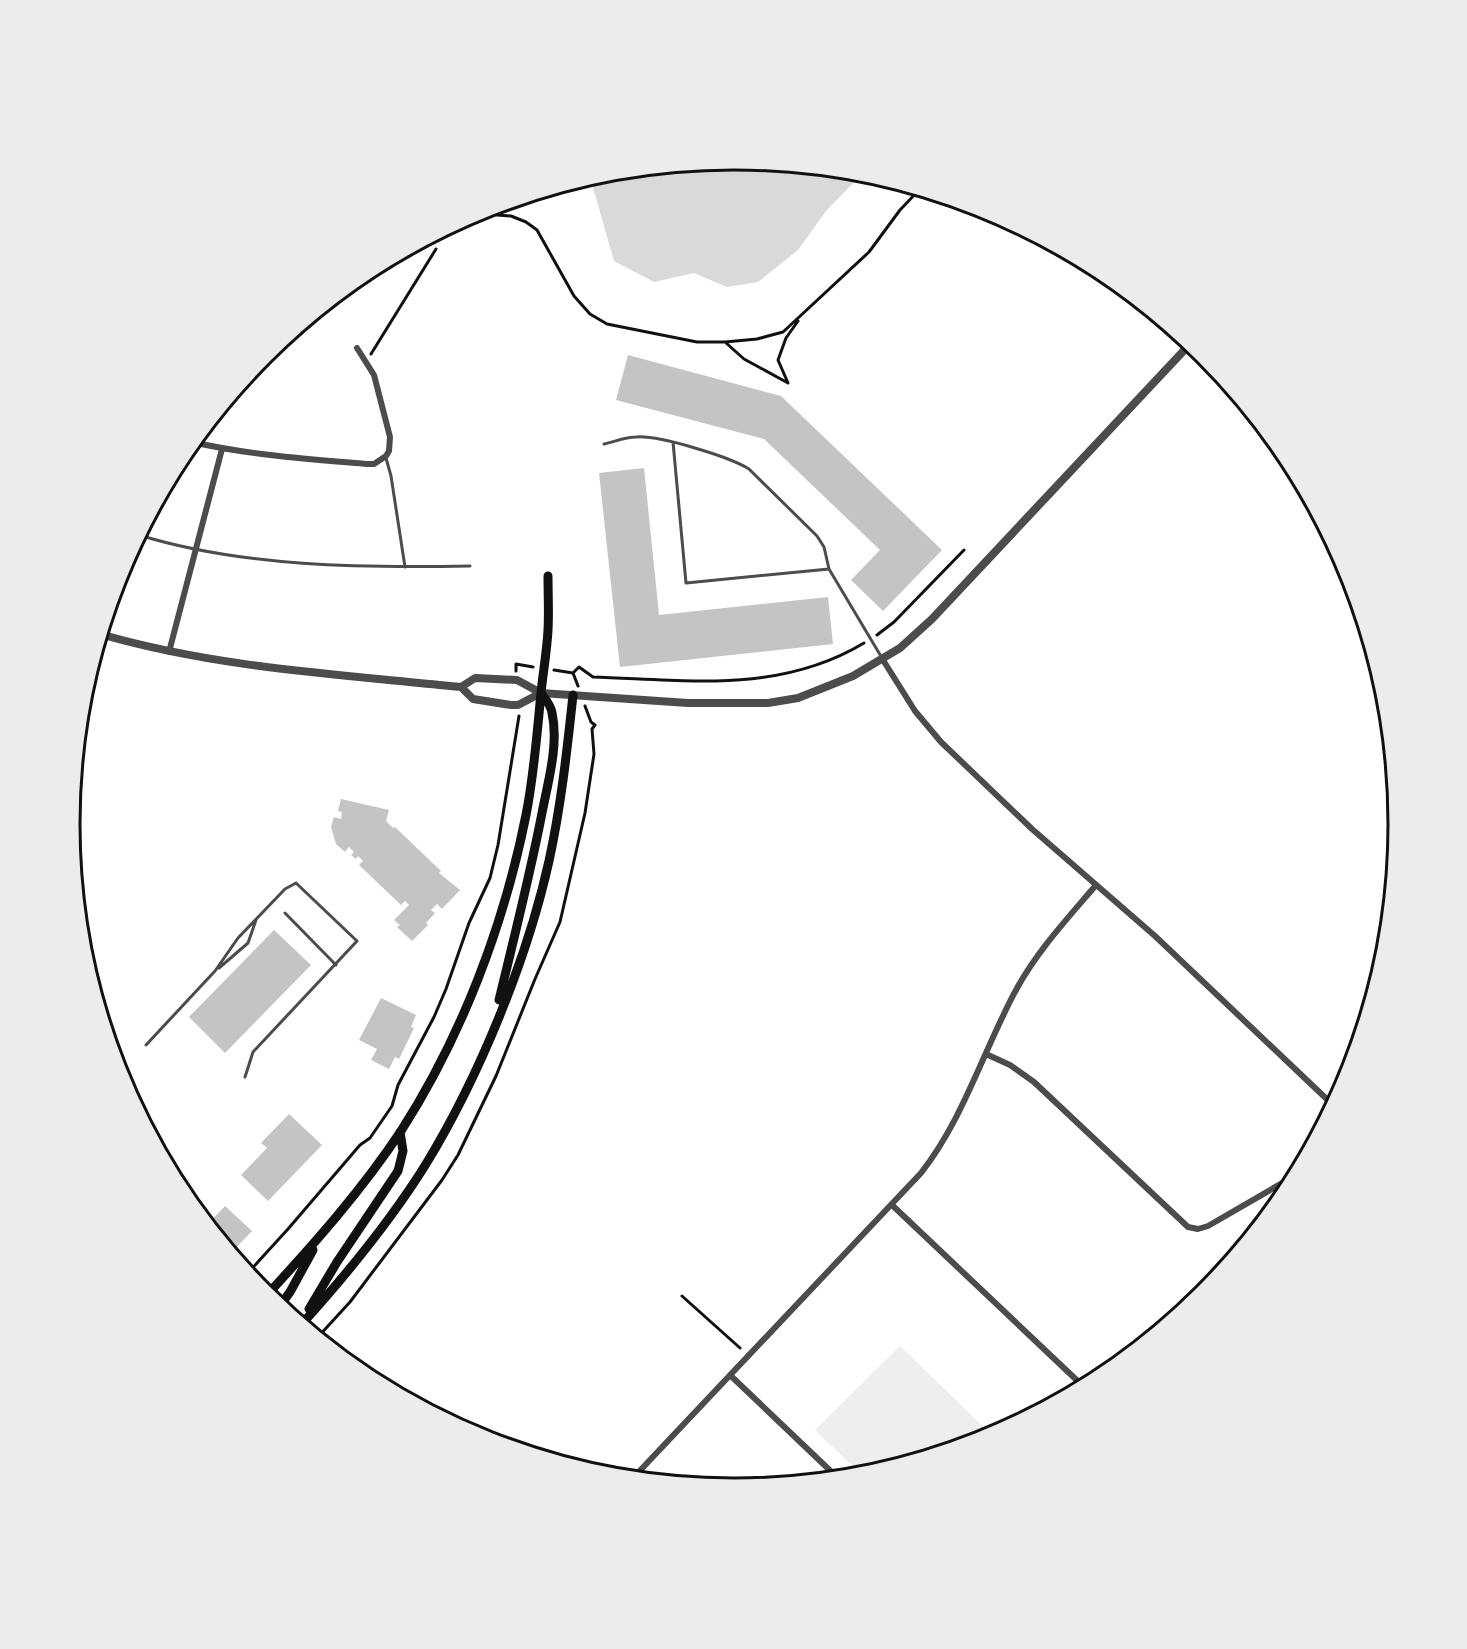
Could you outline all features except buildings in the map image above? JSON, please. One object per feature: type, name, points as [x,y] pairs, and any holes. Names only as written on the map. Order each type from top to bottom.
[{"type":"main road","points":[[273,1289],[320,1237],[400,1132],[425,1090],[464,1010],[484,961],[517,859],[533,773],[548,631],[548,576]]},
{"type":"main road","points":[[491,1033],[529,879],[549,780],[554,732],[550,705],[541,693]]},
{"type":"main road","points":[[305,1318],[363,1254],[416,1179],[461,1098],[491,1033],[535,916],[548,863],[561,799],[573,695]]},
{"type":"main road","points":[[304,1318],[337,1262],[398,1171],[403,1151],[400,1132]]},
{"type":"main road","points":[[284,1300],[320,1237]]},
{"type":"street","points":[[202,444],[222,449],[375,464],[389,451],[390,437],[374,375],[357,348]]},
{"type":"street","points":[[108,636],[169,652],[213,660],[277,669],[461,687],[475,678],[518,680],[541,693],[688,703],[768,703],[798,698],[853,676],[900,648],[932,619],[1184,351]]},
{"type":"street","points":[[169,652],[222,449]]},
{"type":"street","points":[[883,660],[915,711],[940,742],[1032,829],[1155,936],[1327,1099]]},
{"type":"street","points":[[461,687],[473,699],[511,705],[518,705],[541,693]]},
{"type":"street","points":[[639,1472],[921,1173],[946,1138],[987,1054],[1004,1013],[1025,974],[1044,946],[1096,885]]},
{"type":"street","points":[[987,1054],[1010,1065],[1034,1082],[1188,1227],[1198,1229],[1215,1223],[1279,1185]]},
{"type":"street","points":[[892,1204],[1077,1380]]},
{"type":"street","points":[[731,1376],[831,1471]]},
{"type":"lane","points":[[604,444],[637,436],[673,442],[738,462],[749,469],[817,536],[824,547],[829,569],[883,660]]},
{"type":"lane","points":[[673,442],[686,583],[829,569]]},
{"type":"lane","points":[[386,456],[405,567]]},
{"type":"lane","points":[[146,537],[195,550],[315,564],[405,567],[470,566]]},
{"type":"lane","points":[[146,1045],[214,971],[256,918],[285,889],[296,883],[357,941],[253,1052],[245,1077]]},
{"type":"lane","points":[[285,913],[336,965]]},
{"type":"lane","points":[[214,971],[248,943],[256,918]]},
{"type":"path","points":[[497,215],[511,216],[526,222],[537,230],[573,296],[590,314],[607,324],[697,342],[724,342],[757,339],[783,333],[869,252],[913,196]]},
{"type":"path","points":[[367,361],[436,249]]},
{"type":"path","points":[[724,342],[744,359],[788,383],[778,360],[786,338],[801,315]]},
{"type":"path","points":[[573,673],[579,667],[593,677],[750,680],[805,670],[871,639],[894,622],[964,550]]},
{"type":"path","points":[[253,1268],[350,1155],[370,1138],[392,1106],[398,1085],[430,1026],[446,989],[469,923],[490,878],[498,845],[519,722]]},
{"type":"path","points":[[322,1332],[350,1302],[442,1180],[458,1155],[496,1076],[560,922],[577,852],[590,781],[594,754],[592,729],[595,725],[591,722]]},
{"type":"path","points":[[682,1296],[740,1348]]},
{"type":"shaded area","points":[[734,170],[819,176],[854,182],[826,211],[798,250],[758,282],[727,287],[694,273],[654,282],[614,261],[593,186],[648,176]]},
{"type":"shaded area","points":[[900,1346],[985,1428],[944,1444],[854,1467],[815,1430]]}]
